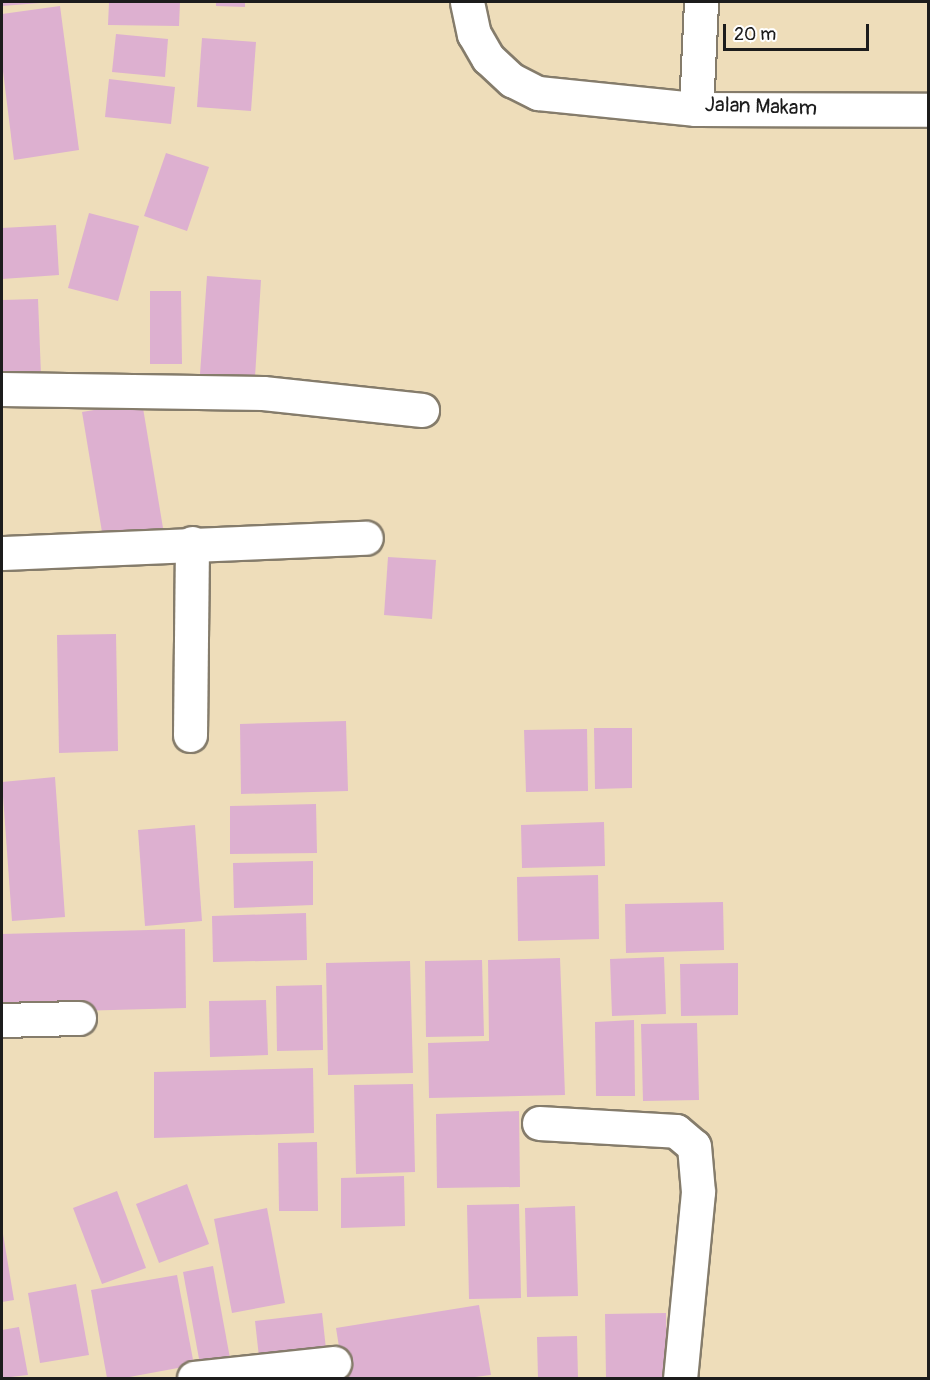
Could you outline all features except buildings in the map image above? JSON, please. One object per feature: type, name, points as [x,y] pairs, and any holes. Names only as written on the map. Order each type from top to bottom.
[{"type":"street","points":[[467,2],[474,34],[488,58],[512,80],[538,93],[696,109]]},
{"type":"street","name":"Jalan Makam","points":[[701,2],[696,109],[928,110]]},
{"type":"street","points":[[2,390],[263,393],[422,410]]},
{"type":"street","points":[[2,553],[192,543],[366,538]]},
{"type":"street","points":[[190,735],[192,543]]},
{"type":"street","points":[[2,1020],[79,1018]]},
{"type":"street","points":[[540,1123],[676,1131],[694,1146],[698,1192],[680,1378]]},
{"type":"street","points":[[194,1378],[334,1363]]}]
